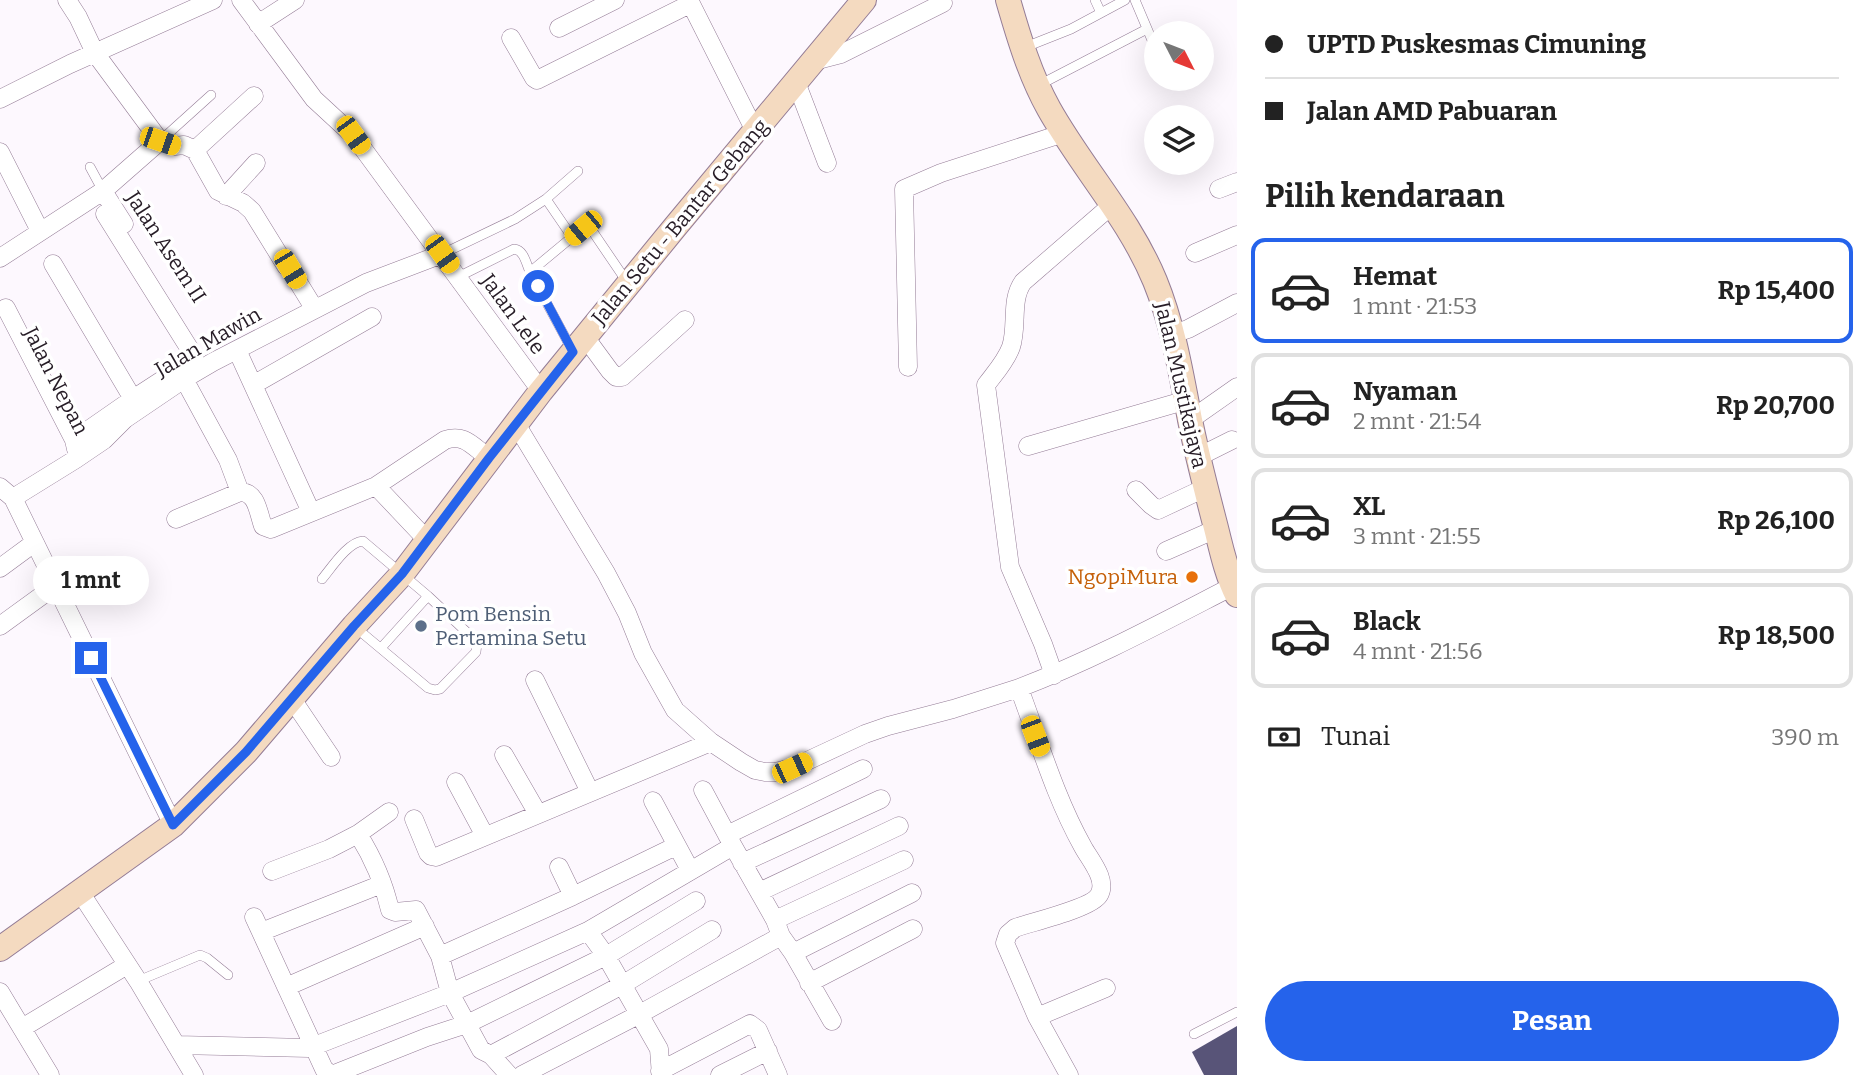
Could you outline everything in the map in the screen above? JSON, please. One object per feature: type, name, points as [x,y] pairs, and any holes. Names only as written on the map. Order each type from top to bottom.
[{"type":"main road","name":"Jalan Setu - Bantar Gebang","points":[[0,949],[173,825],[246,752],[402,574],[541,391],[864,0]]},
{"type":"main road","name":"Jalan Mustikajaya","points":[[1008,0],[1022,49],[1037,86],[1063,133],[1113,204],[1156,282],[1173,334],[1205,488],[1234,581]]},
{"type":"street","points":[[67,0],[95,53],[160,141],[195,149],[218,191],[252,212],[314,308]]},
{"type":"street","points":[[0,99],[70,64],[213,0]]},
{"type":"street","name":"Jalan Lele","points":[[241,0],[314,99],[353,135],[541,391]]},
{"type":"street","points":[[258,24],[295,0]]},
{"type":"street","points":[[559,28],[615,0]]},
{"type":"street","points":[[511,38],[537,80],[690,2],[755,131]]},
{"type":"street","points":[[814,61],[842,54],[943,3]]},
{"type":"street","points":[[796,82],[827,163]]},
{"type":"street","points":[[195,149],[254,96]]},
{"type":"street","points":[[908,367],[904,189],[941,173],[1063,133]]},
{"type":"street","points":[[0,258],[103,191],[160,141]]},
{"type":"street","points":[[0,152],[40,232]]},
{"type":"street","points":[[226,196],[256,163]]},
{"type":"street","points":[[1219,188],[1237,182]]},
{"type":"street","name":"Jalan Asem II","points":[[103,191],[212,362]]},
{"type":"street","points":[[1054,675],[1010,567],[986,385],[1006,358],[1011,346],[1019,286],[1113,204]]},
{"type":"street","points":[[74,440],[193,360],[194,356],[105,214]]},
{"type":"street","points":[[1195,253],[1237,235]]},
{"type":"street","name":"Jalan Mawin","points":[[6,493],[74,461],[104,440],[125,419],[212,362],[366,283],[442,254]]},
{"type":"street","points":[[53,264],[133,398]]},
{"type":"street","points":[[1173,334],[1237,303]]},
{"type":"street","points":[[3,315],[74,440],[77,452],[74,461]]},
{"type":"street","name":"Jalan Nepan","points":[[3,315],[74,461]]},
{"type":"street","points":[[253,386],[372,317]]},
{"type":"street","points":[[579,345],[615,377],[622,377],[685,320]]},
{"type":"street","points":[[237,350],[311,512]]},
{"type":"street","points":[[184,379],[228,460],[240,492]]},
{"type":"street","points":[[1028,446],[1188,410],[1237,387]]},
{"type":"street","points":[[516,424],[606,573],[627,613],[643,653],[675,710],[711,742],[755,770],[775,772],[792,768],[864,734],[953,709],[1054,675],[1115,647],[1234,581]]},
{"type":"street","points":[[176,519],[240,492],[246,492],[253,497],[263,526],[271,529],[376,486],[445,440],[462,438],[489,458]]},
{"type":"street","points":[[1198,457],[1232,440]]},
{"type":"street","points":[[376,486],[428,541]]},
{"type":"street","points":[[1136,490],[1158,510],[1205,488]]},
{"type":"street","points":[[6,493],[34,543],[173,825]]},
{"type":"street","points":[[1166,551],[1216,530]]},
{"type":"street","points":[[0,568],[34,543]]},
{"type":"street","points":[[0,625],[55,586]]},
{"type":"street","points":[[535,680],[590,792]]},
{"type":"street","points":[[1019,688],[1059,798],[1082,847],[1094,864],[1102,886],[1100,894],[1088,905],[1016,928],[1008,934],[1005,943],[1037,1017],[1069,1075]]},
{"type":"street","points":[[292,699],[331,757]]},
{"type":"street","points":[[414,818],[428,853],[436,857],[711,742]]},
{"type":"street","points":[[504,755],[538,814]]},
{"type":"street","points":[[176,1045],[309,1048],[450,993],[588,931],[690,870],[730,841],[863,769]]},
{"type":"street","points":[[456,782],[485,836]]},
{"type":"street","points":[[703,790],[832,1021]]},
{"type":"street","points":[[743,863],[881,799]]},
{"type":"street","points":[[653,801],[690,870]]},
{"type":"street","points":[[272,871],[329,849],[358,834],[389,811]]},
{"type":"street","points":[[759,892],[899,826]]},
{"type":"street","points":[[358,834],[368,851],[392,912],[416,910],[440,956],[450,993],[481,1050],[491,1055],[509,1075]]},
{"type":"street","points":[[440,956],[676,846]]},
{"type":"street","points":[[522,1075],[638,1015],[778,928],[904,860]]},
{"type":"street","points":[[559,867],[573,896]]},
{"type":"street","points":[[382,884],[258,925],[324,1069],[329,1073],[334,1074],[467,1024],[606,956],[696,901]]},
{"type":"street","points":[[80,892],[138,981],[194,1075]]},
{"type":"street","points":[[793,953],[912,893]]},
{"type":"street","points":[[286,988],[425,926]]},
{"type":"street","points":[[809,983],[913,929]]},
{"type":"street","points":[[491,1055],[622,985],[712,930]]},
{"type":"street","points":[[588,931],[606,956],[659,1049],[661,1073],[750,1024],[758,1030],[778,1075]]},
{"type":"street","points":[[22,1028],[127,965]]},
{"type":"street","points":[[1037,1017],[1106,988]]},
{"type":"street","points":[[0,992],[50,1075]]},
{"type":"street","points":[[720,1075],[768,1051]]},
{"type":"lane","points":[[1095,0],[1101,13]]},
{"type":"lane","points":[[1022,49],[1071,29],[1125,0]]},
{"type":"lane","points":[[1135,0],[1144,22]]},
{"type":"lane","points":[[1037,86],[1144,31]]},
{"type":"lane","points":[[160,141],[211,95]]},
{"type":"lane","points":[[89,167],[103,191]]},
{"type":"lane","points":[[442,254],[515,219],[546,199],[578,171]]},
{"type":"lane","points":[[546,199],[572,237]]},
{"type":"lane","points":[[530,272],[583,228],[591,229],[628,283]]},
{"type":"lane","points":[[458,277],[513,249],[518,250],[579,345]]},
{"type":"lane","points":[[322,579],[350,546],[357,541],[363,541],[473,638],[477,643],[476,652],[440,690],[435,690],[428,688],[354,626]]},
{"type":"lane","points":[[380,648],[428,596]]},
{"type":"lane","points":[[138,981],[200,955],[228,975]]},
{"type":"lane","points":[[1194,1034],[1237,1012]]},
{"type":"building","points":[[1237,1026],[1237,1075],[1204,1075],[1192,1052]]},
{"type":"place","name":"NgopiMura","points":[[1192,577]]},
{"type":"place","name":"Pom Bensin Pertamina Setu","points":[[421,626]]},
{"type":"route","points":[[91,658],[173,825],[246,752],[402,574],[573,352],[538,286]]}]
